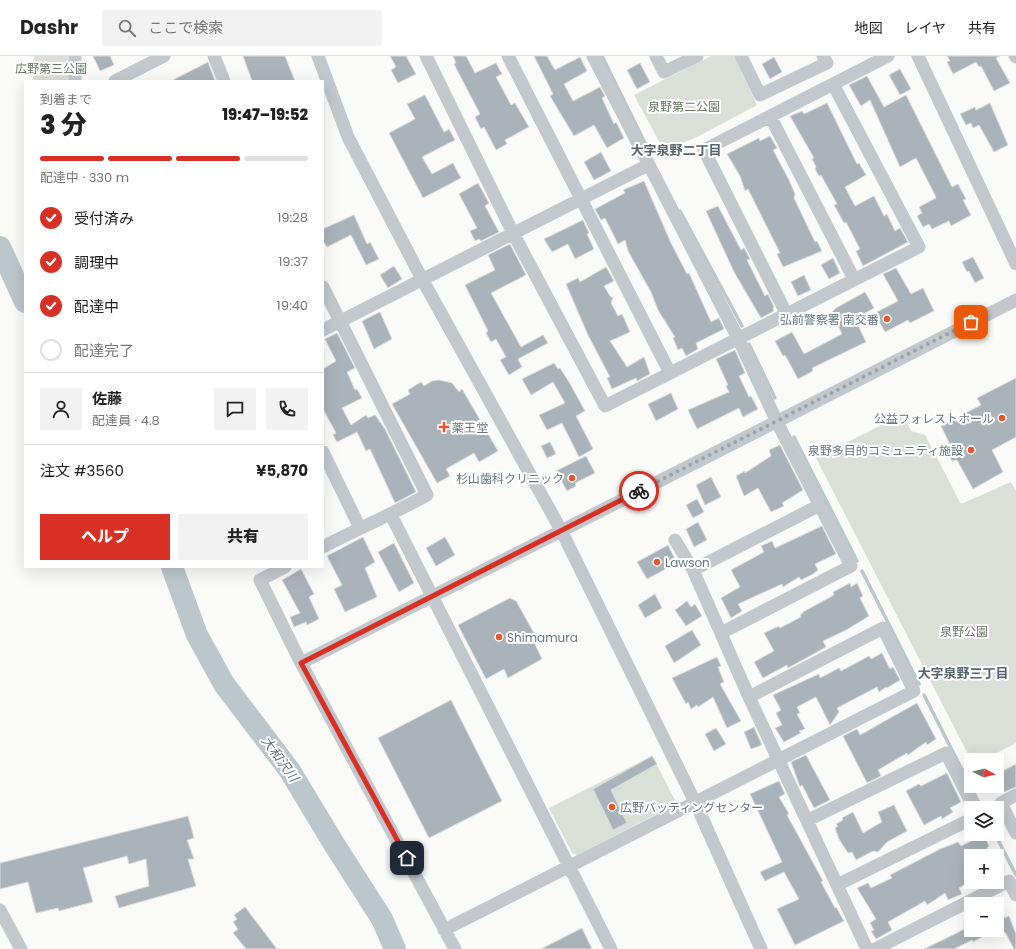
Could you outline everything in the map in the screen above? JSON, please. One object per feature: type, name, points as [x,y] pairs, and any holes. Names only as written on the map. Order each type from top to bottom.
[{"type":"street","points":[[75,56],[75,80]]},
{"type":"street","points":[[117,80],[164,56]]},
{"type":"street","points":[[214,56],[224,80]]},
{"type":"street","points":[[318,56],[348,137],[422,279],[562,530],[695,802],[761,949]]},
{"type":"street","points":[[426,56],[513,233],[605,406],[786,313],[919,247],[834,84]]},
{"type":"street","points":[[508,56],[670,373]]},
{"type":"street","points":[[593,56],[738,338],[778,422],[851,566],[720,633]]},
{"type":"street","points":[[656,56],[664,72],[697,56]]},
{"type":"street","points":[[741,56],[760,95],[827,63],[823,56]]},
{"type":"street","points":[[786,313],[704,150],[888,56]]},
{"type":"street","points":[[918,56],[1016,264]]},
{"type":"street","points":[[770,116],[854,279]]},
{"type":"street","points":[[324,329],[648,165]]},
{"type":"street","points":[[324,289],[427,495],[391,515],[360,528],[324,546]]},
{"type":"street","points":[[301,663],[1016,300]]},
{"type":"street","points":[[324,454],[360,528]]},
{"type":"street","points":[[693,570],[820,505]]},
{"type":"street","points":[[391,515],[434,596],[611,949]]},
{"type":"street","points":[[675,540],[693,570],[749,697],[808,820],[867,949]]},
{"type":"street","points":[[283,568],[260,580],[301,663],[455,949]]},
{"type":"street","points":[[444,930],[568,865],[914,691],[882,628],[749,697]]},
{"type":"street","points":[[808,820],[946,753],[970,801]]},
{"type":"street","points":[[1016,795],[1001,803],[1016,833]]},
{"type":"street","points":[[837,885],[964,822]]},
{"type":"street","points":[[875,949],[1009,881],[1016,894]]},
{"type":"street","points":[[0,910],[21,949]]},
{"type":"green space","name":"広野第三公園","points":[[34,56],[68,56],[69,80],[33,80]]},
{"type":"green space","name":"泉野第二公園","points":[[711,56],[734,56],[757,105],[701,135],[669,149],[662,147],[634,95]]},
{"type":"green space","name":"泉野公園","points":[[903,414],[911,431],[925,435],[961,504],[1011,482],[1016,491],[1016,743],[997,753],[967,753],[816,458]]},
{"type":"green space","name":"広野バッティングセンター","points":[[652,756],[675,800],[674,805],[577,855],[572,853],[549,808]]},
{"type":"building","points":[[93,56],[110,56],[114,65],[100,71]]},
{"type":"building","points":[[243,56],[285,56],[295,80],[252,80]]},
{"type":"building","points":[[390,56],[406,56],[416,74],[398,83],[391,70],[396,67]]},
{"type":"building","points":[[453,56],[466,56],[475,73],[496,63],[502,74],[496,77],[511,105],[515,103],[529,127],[505,140],[507,144],[496,150],[484,127],[481,129],[475,117],[480,114],[454,64],[456,63]]},
{"type":"building","points":[[534,56],[547,56],[555,70],[580,57],[587,71],[564,84],[573,101],[600,87],[605,96],[602,98],[614,124],[616,122],[624,138],[607,148],[594,125],[574,136],[550,96],[553,94]]},
{"type":"building","points":[[947,56],[1000,56],[996,58],[1010,83],[994,91],[981,66],[979,67],[976,62],[953,74],[947,62],[950,61]]},
{"type":"building","points":[[774,57],[782,72],[770,79],[762,64]]},
{"type":"building","points":[[208,62],[215,80],[173,80]]},
{"type":"building","points":[[640,63],[650,82],[637,89],[627,70]]},
{"type":"building","points":[[900,69],[911,89],[900,95],[889,75]]},
{"type":"building","points":[[867,76],[884,107],[906,95],[952,187],[958,184],[966,199],[963,200],[971,215],[951,226],[949,221],[932,229],[929,224],[923,227],[917,216],[922,213],[919,207],[936,198],[935,195],[916,158],[900,167],[870,100],[861,106],[849,85]]},
{"type":"building","points":[[425,95],[444,132],[449,129],[455,140],[422,157],[432,174],[453,163],[461,178],[423,198],[389,133],[415,119],[407,104]]},
{"type":"building","points":[[827,103],[857,164],[859,163],[866,175],[845,187],[855,206],[874,196],[884,216],[887,214],[895,231],[900,228],[908,242],[863,266],[856,251],[860,249],[846,222],[844,223],[834,205],[837,204],[821,175],[819,176],[815,169],[816,167],[812,159],[814,158],[790,116],[802,111],[804,114]]},
{"type":"building","points":[[990,103],[1008,145],[994,152],[979,125],[973,128],[971,123],[966,125],[960,114],[975,107],[976,110]]},
{"type":"building","points":[[770,136],[777,148],[773,150],[795,194],[794,198],[815,242],[817,241],[822,251],[783,267],[777,254],[780,253],[748,189],[745,191],[740,176],[727,154],[759,138],[760,141]]},
{"type":"building","points":[[601,152],[611,171],[594,180],[584,162]]},
{"type":"building","points":[[644,181],[671,243],[687,274],[689,273],[711,322],[719,318],[724,329],[696,343],[698,349],[686,356],[682,348],[678,350],[673,338],[675,337],[658,310],[651,292],[628,251],[625,240],[618,244],[605,218],[601,220],[595,209],[625,193],[623,190]]},
{"type":"building","points":[[478,183],[489,203],[485,206],[499,232],[481,241],[479,239],[475,241],[470,231],[477,228],[459,194]]},
{"type":"building","points":[[718,206],[741,250],[744,248],[750,259],[747,260],[765,296],[768,294],[774,307],[774,311],[761,318],[734,272],[706,211]]},
{"type":"building","points":[[354,215],[367,244],[370,242],[379,259],[366,265],[351,235],[327,247],[324,242],[324,229]]},
{"type":"building","points":[[583,220],[589,233],[587,234],[594,249],[575,259],[568,244],[552,252],[544,239]]},
{"type":"building","points":[[510,244],[526,275],[491,293],[521,347],[543,335],[548,343],[518,359],[522,367],[509,375],[500,360],[506,357],[496,339],[491,342],[486,333],[488,331],[465,285],[495,270],[488,255]]},
{"type":"building","points":[[973,257],[984,278],[975,283],[969,271],[967,272],[962,262]]},
{"type":"building","points":[[833,258],[840,273],[829,279],[821,265]]},
{"type":"building","points":[[394,266],[402,279],[388,288],[380,275]]},
{"type":"building","points":[[606,267],[614,281],[604,286],[613,298],[611,303],[618,316],[622,314],[630,332],[610,341],[627,367],[644,357],[650,374],[637,381],[636,378],[612,389],[607,378],[610,377],[588,335],[566,284],[578,278],[580,282]]},
{"type":"building","points":[[896,268],[911,294],[923,288],[934,311],[910,323],[908,320],[885,332],[875,313],[898,301],[883,274]]},
{"type":"building","points":[[804,275],[811,290],[798,296],[791,282]]},
{"type":"building","points":[[865,292],[874,308],[855,319],[866,342],[812,368],[813,371],[798,379],[785,355],[783,356],[775,341],[792,332],[804,354],[842,334],[832,312],[836,308]]},
{"type":"building","points":[[380,312],[392,339],[374,349],[362,321]]},
{"type":"building","points":[[337,333],[355,368],[347,372],[355,390],[357,389],[362,398],[342,408],[351,425],[366,415],[368,418],[375,415],[385,429],[416,492],[395,503],[370,449],[366,451],[357,432],[337,442],[333,435],[336,433],[324,411],[324,368],[336,361],[325,339]]},
{"type":"building","points":[[735,350],[745,373],[739,376],[749,397],[751,396],[758,409],[743,417],[739,408],[697,429],[688,410],[729,392],[726,386],[728,385],[716,359]]},
{"type":"building","points":[[554,363],[558,369],[560,368],[585,411],[576,416],[593,449],[579,457],[562,423],[547,430],[539,415],[565,403],[553,382],[531,395],[522,379]]},
{"type":"building","points":[[1016,378],[1016,437],[992,450],[1003,472],[973,489],[957,460],[952,461],[947,452],[952,449],[941,426],[981,405],[977,398]]},
{"type":"building","points":[[439,380],[452,383],[459,392],[462,389],[498,451],[479,462],[474,453],[446,469],[450,476],[437,483],[392,404],[410,394],[408,390],[421,382],[424,386],[432,381]]},
{"type":"building","points":[[671,393],[678,409],[656,421],[648,404]]},
{"type":"building","points":[[550,442],[556,454],[547,458],[541,446]]},
{"type":"building","points":[[780,445],[803,490],[782,503],[784,506],[771,512],[758,488],[744,496],[736,476],[745,471],[745,473],[771,456],[769,450]]},
{"type":"building","name":"杉山歯科クリニック","points":[[586,456],[595,473],[575,483],[576,486],[567,491],[556,471]]},
{"type":"building","points":[[711,477],[721,497],[705,505],[696,485]]},
{"type":"building","points":[[697,499],[704,512],[693,518],[686,505]]},
{"type":"building","points":[[698,522],[707,540],[694,547],[686,529]]},
{"type":"building","points":[[822,526],[836,554],[815,564],[818,570],[813,574],[801,580],[799,577],[783,587],[782,584],[738,604],[742,611],[731,618],[721,598],[740,587],[731,570],[764,552],[761,546],[772,541],[775,548]]},
{"type":"building","points":[[363,537],[375,562],[365,568],[377,597],[345,612],[334,589],[342,585],[327,556]]},
{"type":"building","points":[[445,537],[455,555],[436,566],[426,548]]},
{"type":"building","points":[[394,543],[414,583],[399,592],[378,552]]},
{"type":"building","name":"Lawson","points":[[668,545],[677,563],[647,579],[637,562]]},
{"type":"building","points":[[301,569],[314,594],[309,597],[319,619],[307,625],[306,622],[294,627],[290,617],[300,613],[282,580]]},
{"type":"building","points":[[850,583],[851,587],[857,583],[863,596],[860,598],[869,616],[848,629],[823,641],[826,647],[788,668],[787,665],[763,678],[754,662],[774,651],[764,633],[779,626],[780,628],[801,617],[800,615],[803,612],[834,595],[833,592]]},
{"type":"building","points":[[655,594],[662,608],[645,618],[638,605]]},
{"type":"building","name":"Shimamura","points":[[510,598],[516,601],[534,633],[533,640],[542,659],[508,678],[504,669],[486,679],[458,625]]},
{"type":"building","points":[[687,601],[691,607],[695,604],[702,616],[686,626],[675,610]]},
{"type":"building","points":[[692,630],[701,645],[674,663],[665,646]]},
{"type":"building","points":[[882,653],[890,669],[893,667],[900,680],[879,692],[877,687],[837,708],[839,712],[830,725],[816,697],[797,707],[800,713],[797,714],[805,729],[799,731],[801,733],[784,742],[775,728],[782,725],[776,713],[781,710],[773,695],[819,674],[820,678],[839,668],[841,671],[869,656],[871,659]]},
{"type":"building","points":[[717,657],[721,666],[718,667],[724,682],[720,684],[741,721],[727,728],[713,697],[698,707],[697,705],[691,709],[688,702],[686,704],[672,678]]},
{"type":"building","points":[[451,700],[502,801],[429,838],[378,738]]},
{"type":"building","points":[[917,703],[936,739],[927,745],[926,742],[908,755],[907,753],[878,770],[881,776],[867,783],[843,736],[857,729],[860,735]]},
{"type":"building","points":[[754,727],[762,745],[751,749],[744,732]]},
{"type":"building","points":[[716,728],[726,744],[714,751],[705,734]]},
{"type":"building","points":[[806,755],[830,800],[814,808],[802,785],[800,787],[791,762]]},
{"type":"building","points":[[652,756],[657,764],[611,790],[627,823],[613,830],[593,789]]},
{"type":"building","points":[[1016,764],[1016,787],[1004,792],[1004,770]]},
{"type":"building","points":[[947,773],[961,802],[950,808],[953,812],[942,819],[941,816],[924,825],[906,791],[919,784],[921,786]]},
{"type":"building","points":[[779,781],[785,794],[779,797],[789,814],[787,815],[823,881],[821,882],[844,921],[795,945],[777,909],[799,899],[784,872],[765,881],[760,872],[782,862],[750,794]]},
{"type":"building","points":[[894,805],[907,831],[887,842],[878,852],[873,851],[856,860],[852,852],[848,853],[839,839],[835,828],[838,826],[836,824],[843,820],[842,818],[853,812],[863,833],[882,822],[878,812]]},
{"type":"building","points":[[188,816],[194,838],[187,840],[194,859],[188,859],[196,886],[119,908],[115,896],[149,886],[146,859],[129,864],[127,856],[83,868],[93,902],[59,911],[58,908],[36,913],[28,882],[0,889],[0,863]]},
{"type":"building","points":[[971,841],[987,841],[989,846],[987,849],[964,849],[964,885],[959,888],[962,894],[948,900],[945,893],[927,905],[925,901],[888,922],[892,930],[876,939],[871,931],[874,930],[870,923],[876,919],[857,888],[868,883],[871,888],[892,878],[890,875],[940,849],[958,842],[961,846]]},
{"type":"building","points":[[245,907],[277,949],[246,949],[233,933],[238,929],[233,922],[237,919],[234,915]]},
{"type":"building","points":[[1009,916],[1016,934],[1016,949],[1014,949],[1004,932],[1004,918]]},
{"type":"building","points":[[582,928],[592,949],[541,949]]},
{"type":"building","points":[[964,929],[964,937],[982,937],[954,949],[924,949]]},
{"type":"waterway","points":[[602,56],[645,143]]},
{"type":"waterway","points":[[680,211],[742,326]]},
{"type":"waterway","name":"大和沢川","points":[[0,247],[24,300]]},
{"type":"waterway","points":[[749,344],[775,398]]},
{"type":"waterway","points":[[794,437],[857,561]]},
{"type":"waterway","name":"大和沢川","points":[[172,568],[197,635],[224,684],[290,771],[382,919],[395,949]]},
{"type":"waterway","points":[[862,571],[919,684]]},
{"type":"waterway","points":[[924,695],[978,801]]},
{"type":"waterway","points":[[999,841],[1016,875]]},
{"type":"way so far","points":[[639,491],[778,422],[971,322]]},
{"type":"place","name":"弘前警察署 南交番","points":[[887,319]]},
{"type":"place","name":"公益フォレストホール","points":[[1002,418]]},
{"type":"place","name":"薬王堂","points":[[444,427]]},
{"type":"place","name":"泉野多目的コミュニティ施設","points":[[971,450]]},
{"type":"place","name":"杉山歯科クリニック","points":[[572,478]]},
{"type":"place","name":"Lawson","points":[[657,562]]},
{"type":"place","name":"Shimamura","points":[[499,637]]},
{"type":"place","name":"広野バッティングセンター","points":[[612,807]]},
{"type":"district","name":"大字泉野二丁目","points":[[676,150]]},
{"type":"district","name":"大字泉野三丁目","points":[[963,673]]},
{"type":"route","points":[[407,858],[301,663],[639,491]]}]
